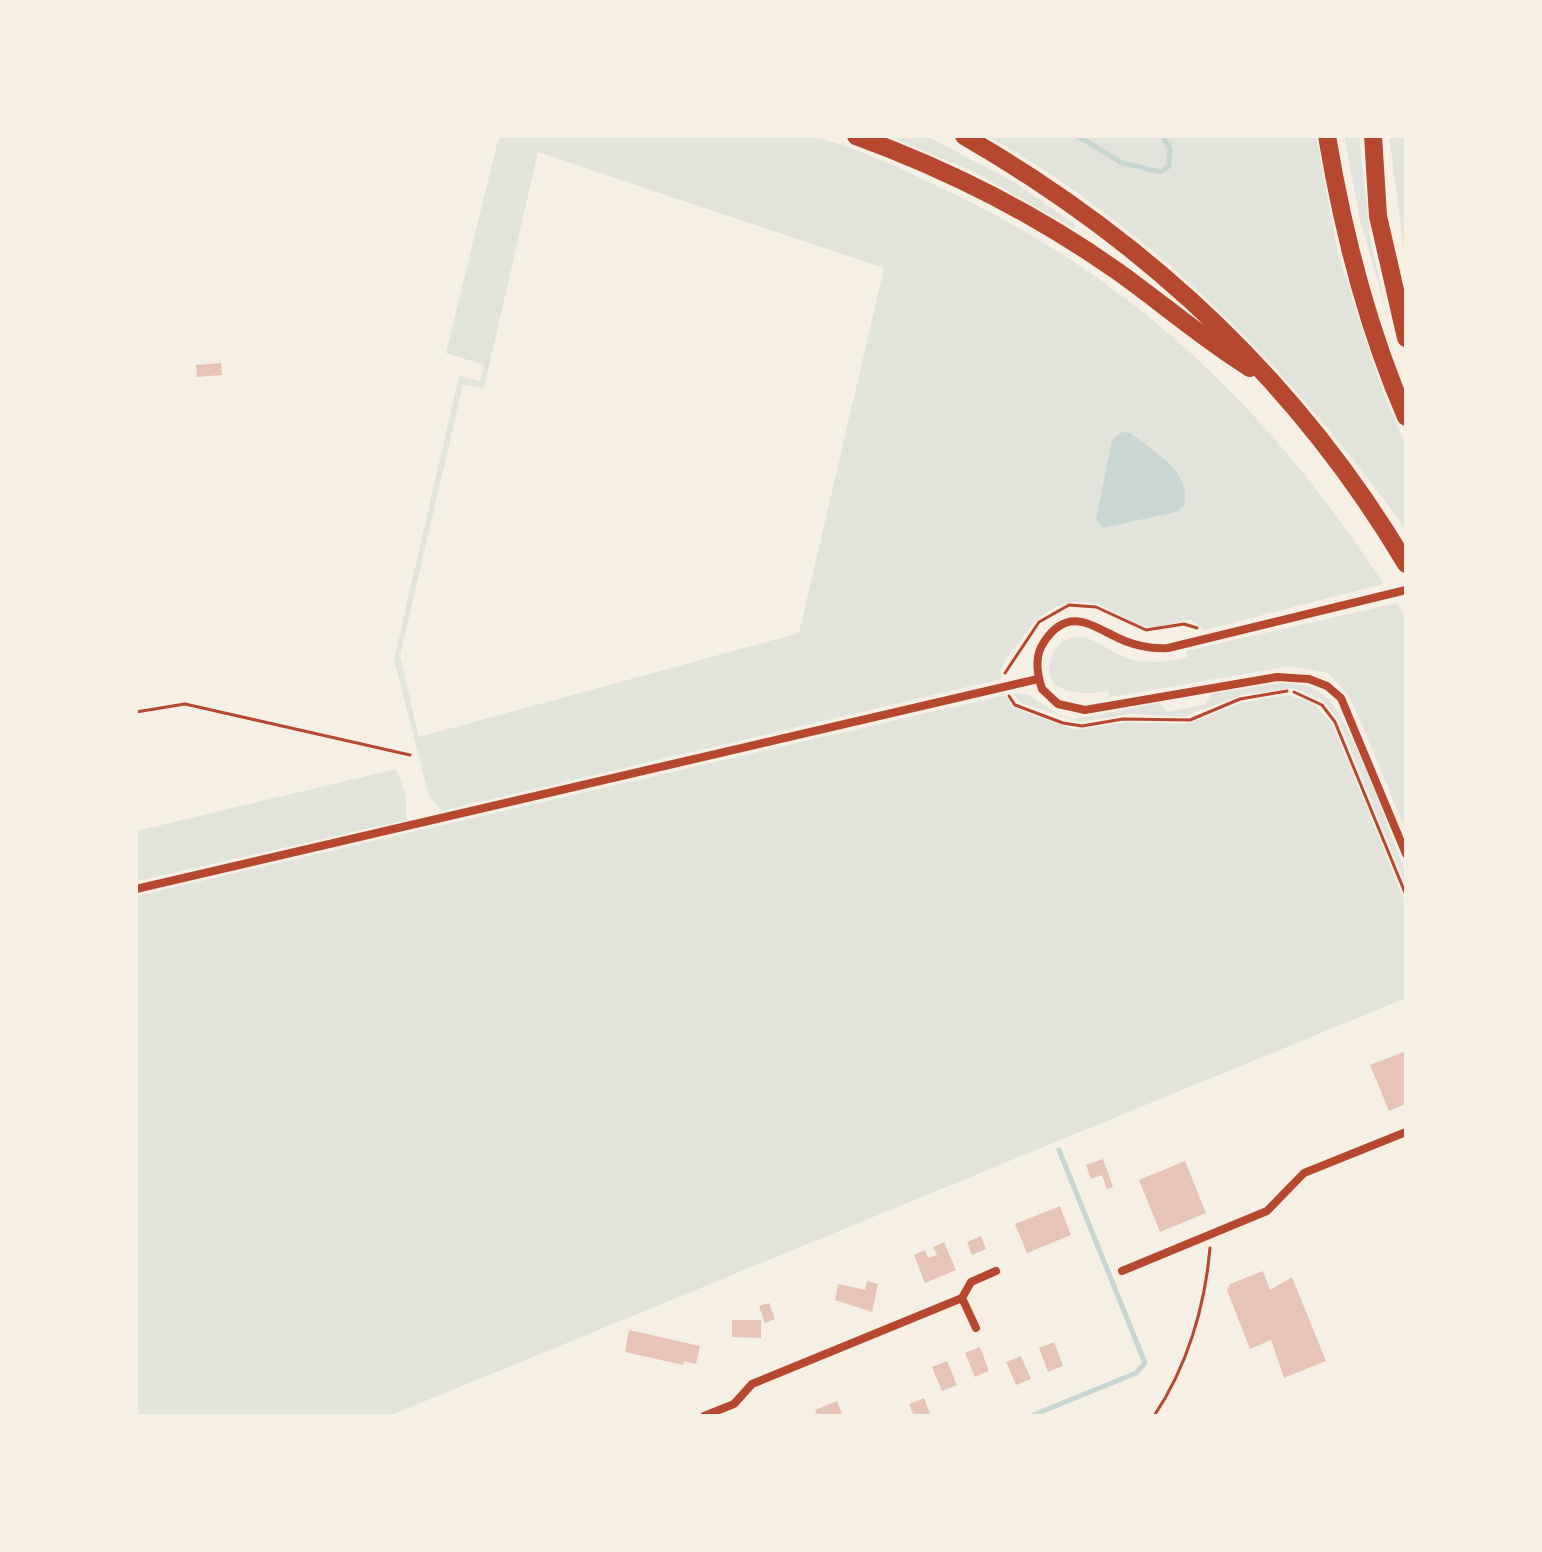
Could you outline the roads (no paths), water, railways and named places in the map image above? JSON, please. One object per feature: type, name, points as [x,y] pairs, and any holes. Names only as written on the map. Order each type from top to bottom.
[{"type":"highway","points":[[856,136],[949,173],[1036,219],[1118,271],[1202,338],[1269,380]]},
{"type":"highway","points":[[964,136],[1067,200],[1160,271],[1210,315],[1269,380],[1357,488],[1406,564]]},
{"type":"highway","points":[[1327,136],[1342,215],[1364,303],[1406,417]]},
{"type":"highway","points":[[1373,136],[1378,216],[1406,338]]},
{"type":"street","points":[[1406,590],[1168,648],[1141,647],[1098,624],[1076,621],[1053,630],[1040,646],[1038,679],[1042,689],[1058,704],[1085,710],[1277,677],[1294,676],[1327,686],[1341,698],[1352,720],[1406,854]]},
{"type":"street","points":[[136,889],[1038,679]]},
{"type":"street","points":[[1122,1271],[1267,1211],[1304,1173],[1406,1132]]},
{"type":"street","points":[[704,1416],[734,1404],[752,1384],[962,1298],[971,1282],[996,1271]]},
{"type":"street","points":[[962,1298],[976,1328]]},
{"type":"waterway","points":[[1078,136],[1122,163],[1161,172],[1169,166],[1170,149],[1162,136]]},
{"type":"waterway","points":[[1031,1416],[1136,1373],[1145,1363],[1059,1150]]}]
